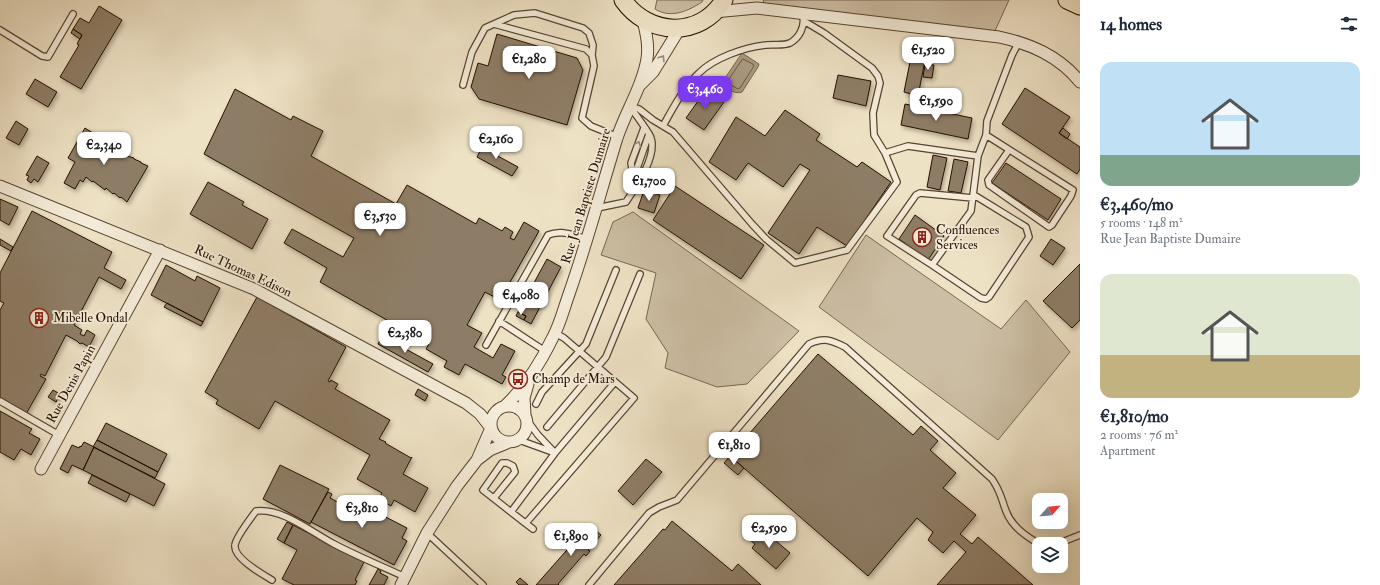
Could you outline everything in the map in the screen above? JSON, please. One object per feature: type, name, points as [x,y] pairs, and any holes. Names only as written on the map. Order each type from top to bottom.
[{"type":"main road","points":[[623,0],[629,8],[643,20],[661,27],[680,28],[698,23],[719,6]]},
{"type":"main road","points":[[1067,0],[1080,6]]},
{"type":"street","points":[[744,0],[757,8]]},
{"type":"street","points":[[719,6],[757,8],[803,17],[999,37],[1032,46],[1062,63],[1080,82]]},
{"type":"street","name":"Rue Jean Baptiste Dumaire","points":[[502,407],[529,379],[555,333],[588,239],[618,137],[630,106],[640,86],[647,59],[648,44],[643,20]]},
{"type":"street","name":"Rue Jean Baptiste Dumaire","points":[[640,86],[653,72],[680,28]]},
{"type":"street","name":"Rue Thomas Edison","points":[[0,186],[254,289],[466,403],[480,414],[491,428]]},
{"type":"street","name":"Rue Denis Papin","points":[[41,469],[160,250]]},
{"type":"street","name":"Rue Jean Baptiste Dumaire","points":[[526,418],[524,398],[529,379]]},
{"type":"street","name":"Rue Thomas Edison","points":[[466,403],[485,408],[502,407]]},
{"type":"street","points":[[403,581],[427,533],[457,486],[476,460],[491,428],[492,417],[502,407],[517,408],[526,418],[526,432],[519,440],[490,450],[476,460]]},
{"type":"street","points":[[491,428],[497,438],[507,443]]},
{"type":"lane","points":[[463,85],[472,52],[485,28],[514,15],[535,13],[583,28],[589,34],[593,45],[592,55],[594,66],[582,118],[592,126],[618,137]]},
{"type":"lane","points":[[0,30],[42,56],[48,57],[73,14]]},
{"type":"lane","points":[[630,106],[639,109],[663,126],[673,132],[766,240],[795,263],[847,250],[897,182],[885,153],[874,135],[873,113],[880,83],[878,76],[872,68],[803,17],[800,34],[792,42],[787,44],[765,45],[732,53],[699,72],[679,99],[663,126]]},
{"type":"lane","points":[[494,24],[586,49],[592,55]]},
{"type":"lane","points":[[932,265],[971,211],[978,156],[986,135],[987,121],[1012,55],[1020,42]]},
{"type":"lane","points":[[597,208],[626,202],[646,171],[652,148],[651,138],[630,106]]},
{"type":"lane","points":[[635,187],[631,163],[644,128]]},
{"type":"lane","points":[[634,178],[649,134]]},
{"type":"lane","points":[[986,135],[1073,190],[1071,196],[1050,227],[989,185],[988,180],[1009,150]]},
{"type":"lane","points":[[885,153],[908,146],[978,156]]},
{"type":"lane","points":[[920,193],[974,196],[1026,227],[1029,237],[989,297],[986,299],[981,298],[887,236],[916,195],[920,193]]},
{"type":"lane","points":[[486,345],[548,235],[556,232],[564,232],[588,239]]},
{"type":"lane","points":[[536,404],[542,392],[586,344],[616,270]]},
{"type":"lane","points":[[547,427],[606,357],[640,274]]},
{"type":"lane","points":[[499,321],[545,351]]},
{"type":"lane","points":[[526,523],[634,398],[580,351],[564,338],[555,333]]},
{"type":"lane","points":[[589,585],[649,513],[659,507],[677,500],[809,344],[818,339],[834,342],[845,347],[992,479],[999,489],[1006,513],[1021,532],[1032,539]]},
{"type":"lane","points":[[511,512],[555,453],[615,382]]},
{"type":"lane","points":[[0,401],[59,435]]},
{"type":"lane","points":[[526,418],[538,435],[555,453]]},
{"type":"lane","points":[[519,440],[555,453]]},
{"type":"lane","points":[[494,498],[515,472],[513,466],[507,463],[502,463],[484,490],[511,512],[533,529]]},
{"type":"lane","points":[[272,580],[256,570],[236,554],[235,546],[256,511],[266,510],[294,521],[403,581]]},
{"type":"lane","points":[[427,533],[484,585]]},
{"type":"lane","points":[[1068,540],[1080,535]]},
{"type":"shaded area","points":[[657,0],[703,0],[685,11],[673,14],[661,12],[655,9]]},
{"type":"shaded area","points":[[763,0],[1009,0],[994,33],[773,6],[764,3]]},
{"type":"shaded area","points":[[633,212],[799,331],[747,384],[717,387],[665,368],[668,353],[646,319],[656,273],[601,255],[613,222]]},
{"type":"shaded area","points":[[866,235],[1001,329],[1026,300],[1070,352],[998,440],[819,307]]},
{"type":"water","points":[[742,53],[759,64],[742,92],[736,93],[728,88],[723,81]]},
{"type":"building","points":[[99,6],[122,20],[81,89],[60,77],[79,45],[77,44],[82,35],[73,29],[80,18],[89,23]]},
{"type":"building","points":[[73,29],[82,35],[80,39],[71,33]]},
{"type":"building","points":[[497,34],[577,58],[583,70],[567,125],[479,99],[471,87],[478,63],[488,66]]},
{"type":"building","points":[[913,47],[927,50],[918,96],[904,92]]},
{"type":"building","points":[[925,64],[934,65],[932,78],[923,77]]},
{"type":"building","points":[[838,75],[871,81],[866,106],[833,98]]},
{"type":"building","points":[[35,79],[57,92],[48,107],[26,94]]},
{"type":"building","points":[[1025,88],[1070,117],[1059,133],[1080,147],[1080,169],[1077,174],[1002,124]]},
{"type":"building","points":[[235,89],[291,120],[293,116],[323,131],[311,156],[396,204],[407,185],[476,224],[479,218],[502,231],[505,227],[513,232],[510,238],[514,240],[524,222],[539,231],[500,300],[485,292],[467,325],[482,333],[474,347],[493,358],[501,344],[515,351],[502,375],[506,377],[502,384],[465,364],[459,375],[444,367],[447,361],[426,349],[429,344],[320,282],[327,268],[284,243],[292,229],[343,257],[354,238],[204,154]]},
{"type":"building","points":[[706,90],[724,102],[704,130],[686,118]]},
{"type":"building","points":[[905,104],[972,118],[968,139],[901,125]]},
{"type":"building","points":[[785,110],[820,134],[816,140],[857,167],[862,162],[891,182],[847,246],[817,227],[799,254],[768,233],[810,170],[800,164],[783,187],[748,163],[736,180],[709,162],[736,117],[765,136]]},
{"type":"building","points":[[16,121],[28,129],[19,145],[6,138]]},
{"type":"building","points":[[85,128],[107,142],[108,139],[111,141],[109,144],[113,147],[127,154],[127,156],[134,158],[148,166],[127,202],[106,188],[105,190],[86,177],[83,182],[80,180],[75,189],[64,183],[75,162],[68,158]]},
{"type":"building","points":[[1063,128],[1070,134],[1067,139],[1059,133]]},
{"type":"building","points":[[484,143],[496,150],[494,154],[518,167],[512,176],[477,157]]},
{"type":"building","points":[[933,155],[947,158],[940,190],[927,187]]},
{"type":"building","points":[[37,156],[49,163],[38,182],[34,179],[31,183],[27,180],[29,176],[26,175]]},
{"type":"building","points":[[954,159],[968,162],[961,193],[948,191]]},
{"type":"building","points":[[1006,163],[1061,199],[1048,220],[992,183]]},
{"type":"building","points":[[208,182],[244,202],[242,205],[268,219],[252,249],[190,214]]},
{"type":"building","points":[[675,186],[764,245],[741,279],[653,220]]},
{"type":"building","points":[[644,190],[660,195],[654,213],[638,208]]},
{"type":"building","points":[[0,199],[18,207],[9,225],[0,220]]},
{"type":"building","name":"Mibelle Ondal","points":[[32,211],[112,252],[104,268],[126,280],[121,289],[99,277],[74,325],[82,330],[80,334],[84,336],[87,330],[95,335],[89,347],[82,343],[80,344],[66,335],[45,376],[41,374],[40,376],[46,379],[26,414],[0,400],[0,310],[4,303],[0,301],[0,273]]},
{"type":"building","name":"Confluences Services","points":[[915,215],[944,236],[928,260],[899,239]]},
{"type":"building","points":[[0,239],[13,247],[11,251],[0,245]]},
{"type":"building","points":[[1051,239],[1065,248],[1053,265],[1040,256]]},
{"type":"building","points":[[547,259],[561,267],[531,324],[524,320],[526,316],[518,312]]},
{"type":"building","points":[[1080,264],[1080,320],[1072,328],[1043,301]]},
{"type":"building","points":[[166,265],[195,281],[197,276],[220,288],[203,322],[151,295]]},
{"type":"building","points":[[257,297],[346,347],[328,381],[330,382],[331,380],[338,384],[335,389],[390,420],[379,439],[411,458],[412,457],[403,474],[428,488],[415,512],[394,500],[391,506],[379,499],[382,493],[357,479],[370,455],[275,401],[259,429],[216,404],[218,400],[205,392]]},
{"type":"building","points":[[167,303],[203,322],[201,326],[164,307]]},
{"type":"building","points":[[518,312],[526,316],[524,320],[516,316]]},
{"type":"building","points":[[382,336],[433,364],[428,372],[378,344]]},
{"type":"building","points":[[818,354],[913,435],[921,426],[938,441],[930,450],[956,473],[943,488],[976,515],[960,534],[972,544],[978,537],[1033,585],[937,585],[966,552],[954,541],[943,553],[928,540],[933,532],[917,518],[868,576],[730,456]]},
{"type":"building","points":[[418,389],[428,395],[425,401],[415,395]]},
{"type":"building","points":[[53,390],[60,394],[56,402],[48,397]]},
{"type":"building","points":[[0,411],[32,429],[29,433],[40,439],[31,455],[21,449],[14,460],[0,452]]},
{"type":"building","points":[[106,423],[167,454],[158,472],[97,440]]},
{"type":"building","points":[[97,440],[158,472],[155,478],[93,447]]},
{"type":"building","points":[[84,442],[94,447],[83,470],[72,465],[68,473],[60,469],[72,445],[79,448]]},
{"type":"building","points":[[94,447],[165,484],[154,506],[83,470]]},
{"type":"building","points":[[730,456],[744,468],[738,475],[724,463]]},
{"type":"building","points":[[646,459],[662,472],[633,505],[618,491]]},
{"type":"building","points":[[280,465],[329,489],[310,524],[263,499]]},
{"type":"building","points":[[92,475],[130,494],[126,502],[88,483]]},
{"type":"building","points":[[328,492],[332,494],[330,498],[364,516],[368,508],[407,528],[402,538],[407,541],[394,565],[311,522]]},
{"type":"building","points":[[672,521],[732,571],[738,564],[761,585],[614,585],[663,529],[665,530]]},
{"type":"building","points":[[287,522],[293,525],[284,543],[277,539]]},
{"type":"building","points":[[293,525],[364,562],[355,580],[357,581],[355,585],[294,585],[282,579],[297,550],[284,543]]},
{"type":"building","points":[[589,525],[601,535],[588,550],[590,551],[586,556],[584,554],[558,584],[559,585],[536,585]]},
{"type":"building","points":[[761,528],[790,553],[776,569],[752,548],[755,544],[750,540]]},
{"type":"building","points":[[378,569],[381,571],[380,573],[388,577],[384,585],[369,585]]},
{"type":"building","points":[[520,578],[528,585],[519,585],[516,582]]},
{"type":"place","name":"Confluences Services","points":[[922,237]]},
{"type":"place","name":"Mibelle Ondal","points":[[39,318]]},
{"type":"place","name":"Champ de Mars","points":[[518,379]]}]
